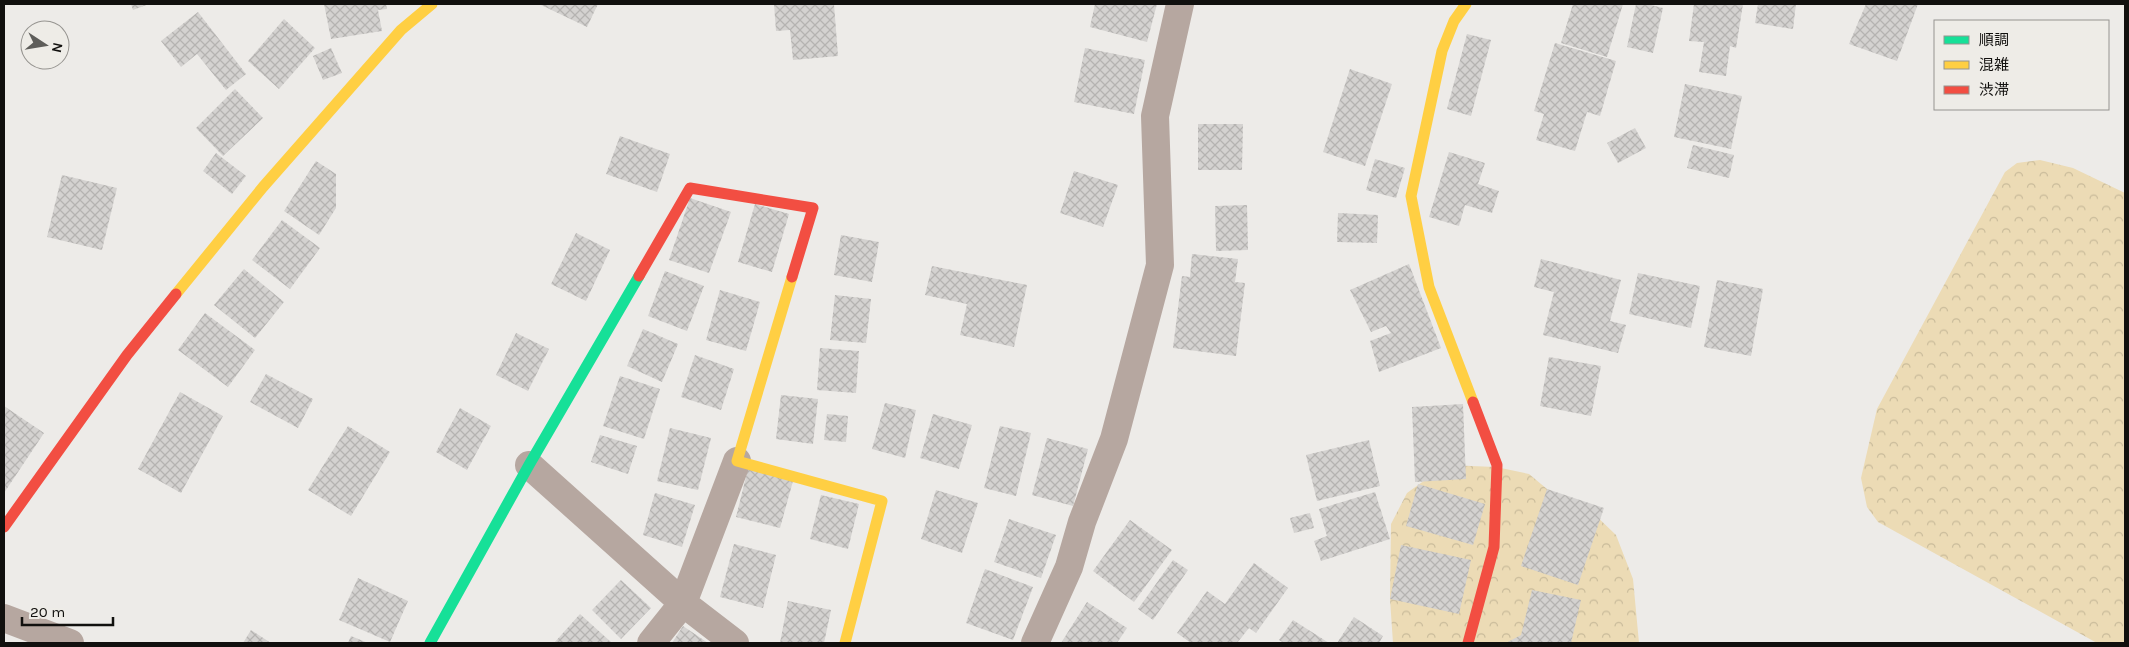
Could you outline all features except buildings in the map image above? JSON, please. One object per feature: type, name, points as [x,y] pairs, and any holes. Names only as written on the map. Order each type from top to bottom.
[{"type":"street","points":[[4,527],[127,355],[251,203],[402,30],[432,4]]},
{"type":"street","points":[[1035,643],[1069,567],[1082,522],[1114,439],[1160,265],[1155,116],[1180,4]]},
{"type":"street","points":[[1466,4],[1454,21],[1442,51],[1411,196],[1430,287],[1497,465],[1494,547],[1468,643]]},
{"type":"street","points":[[430,643],[529,465],[690,188],[813,208],[737,461],[683,603],[650,643]]},
{"type":"street","points":[[737,461],[882,501],[845,643]]},
{"type":"street","points":[[529,465],[683,603],[735,643]]},
{"type":"street","points":[[4,618],[70,643]]},
{"type":"green space","points":[[2040,160],[2073,168],[2125,193],[2125,643],[2097,643],[1878,522],[1867,507],[1861,478],[1877,409],[2005,172],[2017,163]]},
{"type":"green space","points":[[1446,465],[1496,467],[1529,474],[1547,489],[1589,509],[1616,535],[1633,579],[1639,643],[1393,643],[1390,599],[1391,524],[1407,493]]},
{"type":"traffic: fast","points":[[430,643],[529,465],[639,276]]},
{"type":"traffic: slow","points":[[176,294],[263,187],[401,30],[432,4]]},
{"type":"traffic: slow","points":[[1466,4],[1454,21],[1442,51],[1411,196],[1429,287],[1473,402]]},
{"type":"traffic: slow","points":[[792,277],[737,461],[882,501],[845,643]]},
{"type":"traffic: jam","points":[[639,276],[690,188],[813,208],[792,277]]},
{"type":"traffic: jam","points":[[4,527],[127,355],[176,294]]},
{"type":"traffic: jam","points":[[1468,643],[1494,547],[1497,465],[1473,402]]}]
